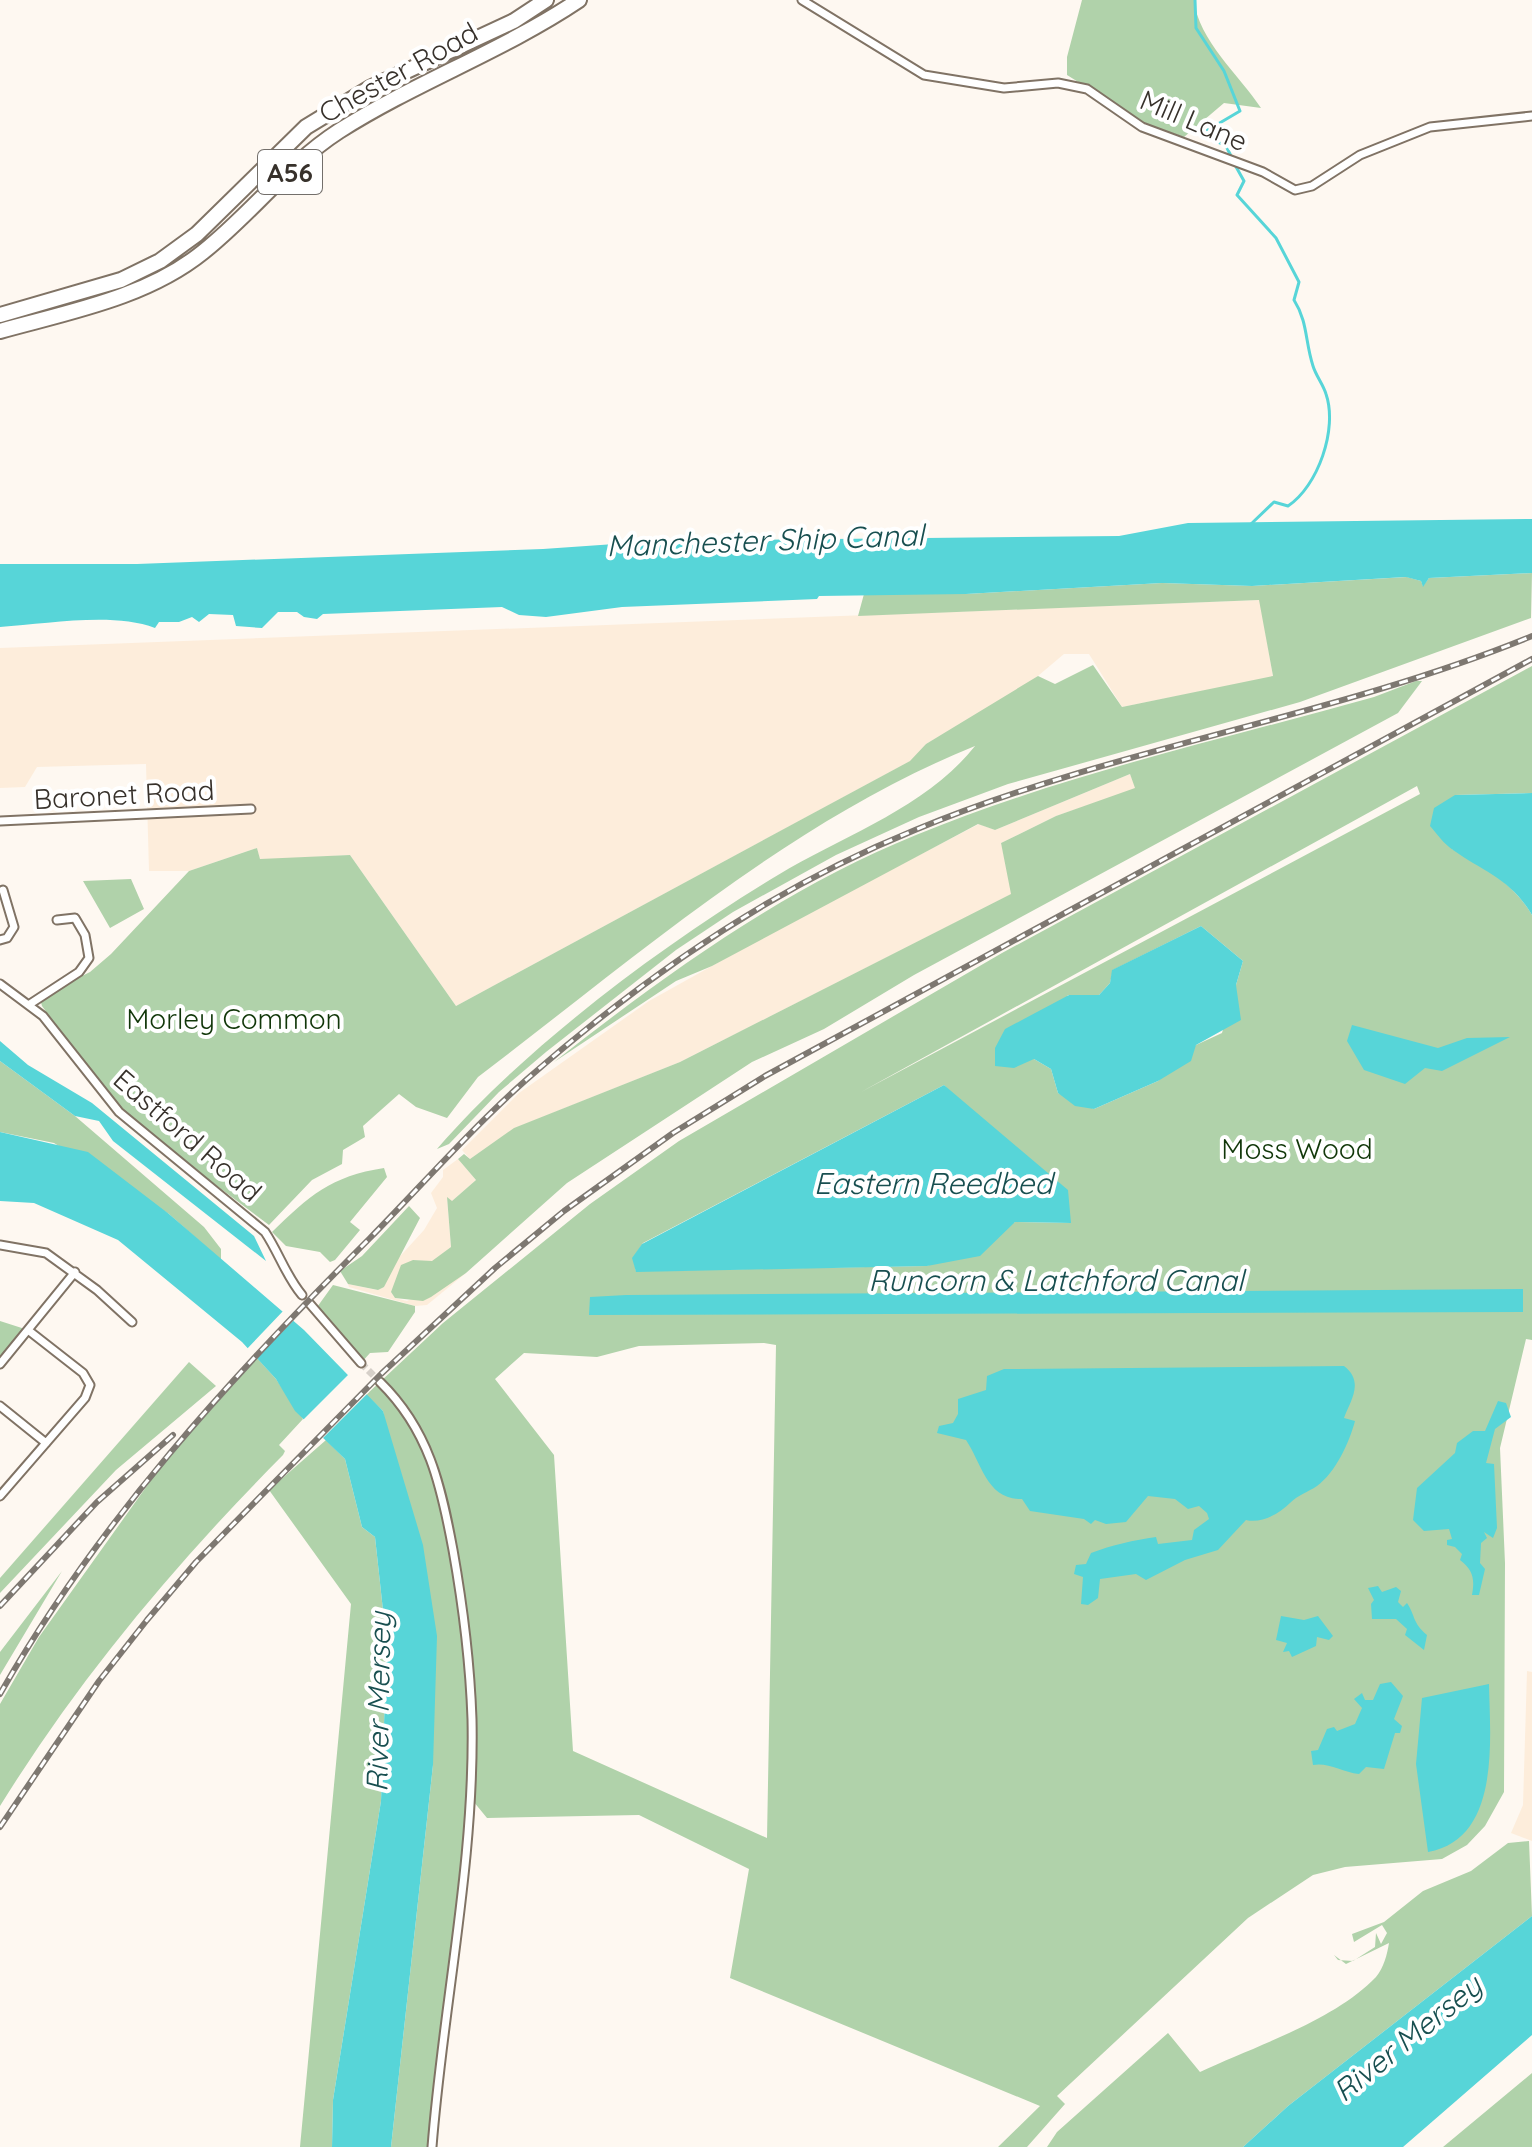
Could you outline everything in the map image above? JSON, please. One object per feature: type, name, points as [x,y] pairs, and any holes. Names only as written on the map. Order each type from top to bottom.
[{"type":"highway","name":"Chester Road","points":[[0,315],[121,280],[160,261],[197,234],[306,127],[370,88],[514,21],[546,0]]},
{"type":"highway","name":"Chester Road","points":[[0,331],[109,300],[167,276],[202,253],[322,141],[372,110],[510,41],[579,0]]},
{"type":"street","name":"Mill Lane","points":[[802,0],[924,75],[1004,88],[1058,83],[1087,89],[1142,127],[1263,172],[1295,190],[1312,186],[1360,155],[1430,127],[1532,116]]},
{"type":"street","name":"Baronet Road","points":[[0,821],[251,809]]},
{"type":"street","points":[[0,940],[7,938],[14,927],[3,902],[3,890]]},
{"type":"street","points":[[30,1004],[79,972],[89,958],[85,935],[75,918],[57,920]]},
{"type":"street","name":"Eastford Road","points":[[0,984],[30,1004],[119,1112],[265,1232],[280,1254],[289,1280],[302,1295]]},
{"type":"street","points":[[0,1245],[46,1253],[75,1272],[132,1322]]},
{"type":"street","points":[[0,1364],[75,1272]]},
{"type":"street","points":[[310,1304],[361,1363]]},
{"type":"street","points":[[0,1496],[85,1398],[90,1385],[83,1373],[28,1330]]},
{"type":"street","points":[[380,1382],[406,1408],[423,1438],[443,1498],[468,1653],[472,1721],[458,1911],[432,2147]]},
{"type":"street","points":[[0,1406],[46,1443]]},
{"type":"shaded area","points":[[1260,600],[1273,677],[1122,707],[1089,654],[1064,654],[1026,686],[926,744],[918,757],[456,1006],[350,855],[260,860],[257,848],[189,871],[149,871],[146,764],[37,767],[25,787],[0,788],[0,648]]},
{"type":"shaded area","points":[[1130,774],[1136,789],[1056,816],[1001,843],[1012,894],[680,1062],[515,1128],[470,1159],[462,1150],[519,1093],[649,1001],[807,913],[979,824],[995,830]]},
{"type":"shaded area","points":[[458,1159],[476,1180],[451,1202],[447,1198],[451,1247],[432,1262],[413,1260],[391,1292],[395,1298],[407,1301],[466,1273],[427,1305],[415,1306],[349,1287],[348,1284],[377,1290],[384,1287],[393,1264],[424,1230],[437,1208],[431,1193],[443,1177],[443,1170]]},
{"type":"shaded area","points":[[1527,1671],[1532,1672],[1532,1841],[1511,1833],[1523,1805]]},
{"type":"green space","points":[[1082,0],[1194,0],[1197,15],[1211,43],[1261,108],[1224,103],[1184,137],[1146,124],[1067,75],[1067,57]]},
{"type":"green space","name":"Morley Common","points":[[1532,573],[1531,618],[1300,702],[1008,784],[919,817],[836,855],[733,912],[676,950],[546,1052],[499,1092],[449,1144],[437,1149],[511,1073],[642,966],[778,875],[909,804],[955,768],[975,746],[907,777],[842,812],[778,852],[656,939],[478,1077],[447,1118],[416,1107],[399,1094],[363,1126],[365,1137],[343,1150],[342,1164],[312,1180],[269,1225],[119,1112],[42,1006],[40,999],[44,995],[90,972],[111,954],[189,871],[257,848],[260,859],[350,855],[456,1006],[910,761],[926,744],[1038,676],[1055,684],[1093,665],[1122,707],[1273,676],[1259,600],[858,616],[864,594],[966,594],[1162,583],[1252,586],[1407,577],[1421,581],[1423,586],[1429,578]]},
{"type":"green space","name":"Moss Wood","points":[[1532,666],[1532,793],[1455,795],[1452,849],[1497,876],[1532,915],[1532,1340],[1526,1339],[1500,1448],[1505,1563],[1504,1792],[1485,1826],[1467,1845],[1442,1859],[1345,1867],[1313,1875],[1248,1918],[1057,2096],[1065,2104],[1027,2147],[998,2147],[1040,2106],[730,1978],[749,1869],[639,1815],[487,1818],[469,1796],[432,2147],[391,2147],[433,1765],[383,1411],[366,1395],[443,1323],[590,1204],[679,1141],[1002,953]],"holes":[[[1417,786],[1420,794],[861,1092]],[[1201,926],[1243,961],[1222,1033],[1196,1045],[1158,1081],[1094,1109],[1058,1093],[1051,1069],[1034,1059],[1068,995],[1099,995],[1110,983],[1113,970]],[[944,1085],[1070,1223],[1015,1222],[927,1266],[636,1271],[633,1258],[643,1243]],[[776,1345],[767,1838],[573,1751],[554,1455],[495,1379],[524,1353],[597,1357],[639,1346]]]},
{"type":"green space","points":[[1422,681],[1398,713],[914,975],[824,1029],[752,1062],[567,1183],[466,1273],[431,1297],[423,1301],[395,1298],[391,1292],[401,1265],[413,1260],[432,1261],[451,1247],[447,1197],[452,1201],[476,1180],[458,1159],[464,1154],[470,1159],[514,1128],[680,1062],[1011,894],[1001,843],[1056,816],[1135,788],[1130,774],[995,830],[978,824],[712,966],[676,981],[554,1062],[639,997],[773,907],[867,857],[972,813],[1143,759],[1374,697]]},
{"type":"green space","points":[[131,879],[144,909],[110,928],[83,881]]},
{"type":"green space","points":[[0,1061],[75,1116],[204,1227],[221,1249],[221,1260],[169,1214],[54,1143],[0,1132]]},
{"type":"green space","points":[[384,1168],[387,1177],[350,1222],[360,1230],[335,1260],[330,1262],[320,1252],[286,1246],[272,1232],[310,1198],[335,1182]]},
{"type":"green space","points":[[409,1206],[420,1218],[384,1287],[378,1290],[348,1284],[340,1271],[362,1256]]},
{"type":"green space","points":[[333,1285],[415,1306],[415,1312],[388,1352],[370,1353],[361,1363],[315,1310]]},
{"type":"green space","points":[[0,1321],[28,1330],[0,1363]]},
{"type":"green space","points":[[257,1358],[276,1379],[303,1419],[279,1445],[285,1451],[283,1455],[205,1537],[131,1623],[63,1712],[0,1806],[0,1704],[39,1637],[164,1462]]},
{"type":"green space","points":[[189,1362],[216,1386],[116,1470],[0,1593],[0,1578]]},
{"type":"green space","points":[[326,1440],[345,1459],[362,1527],[375,1537],[387,1647],[381,1801],[333,2100],[332,2147],[300,2147],[351,1604],[269,1490]]},
{"type":"green space","points":[[62,1571],[0,1675],[0,1652]]},
{"type":"green space","points":[[1529,1841],[1532,1916],[1288,2106],[1243,2147],[1047,2147],[1057,2132],[1168,2033],[1200,2072],[1339,2007],[1376,1977],[1385,1961],[1389,1943],[1356,1959],[1375,1947],[1376,1933],[1381,1944],[1387,1933],[1382,1925],[1354,1942],[1352,1934],[1384,1922],[1423,1891],[1471,1871],[1508,1843]]},
{"type":"green space","points":[[1532,2073],[1532,2147],[1443,2147]]},
{"type":"water","name":"Manchester Ship Canal","points":[[1532,519],[1532,573],[1429,578],[1423,587],[1421,581],[1406,577],[1252,586],[1162,583],[966,594],[819,596],[817,599],[622,607],[546,617],[519,615],[502,607],[323,614],[317,619],[304,617],[297,612],[278,612],[262,628],[236,626],[233,615],[209,614],[199,622],[192,617],[179,622],[159,622],[155,628],[138,623],[100,620],[0,627],[0,564],[137,564],[543,549],[658,541],[1119,536],[1188,523]]},
{"type":"water","points":[[1532,793],[1532,915],[1506,884],[1450,848],[1430,826],[1434,808],[1455,795]]},
{"type":"water","points":[[1201,926],[1243,961],[1236,985],[1241,1020],[1196,1045],[1191,1061],[1158,1081],[1094,1109],[1075,1106],[1058,1093],[1051,1069],[1034,1059],[1014,1068],[995,1066],[995,1048],[1005,1029],[1069,995],[1099,995],[1110,983],[1112,970]]},
{"type":"water","points":[[1352,1025],[1438,1048],[1467,1038],[1510,1037],[1442,1071],[1425,1068],[1405,1084],[1364,1070],[1347,1041]]},
{"type":"water","points":[[0,1041],[28,1065],[92,1103],[254,1236],[266,1261],[113,1141],[99,1121],[75,1116],[0,1061]]},
{"type":"water","name":"Eastern Reedbed","points":[[944,1085],[1068,1190],[1071,1223],[1015,1222],[980,1256],[927,1266],[636,1272],[632,1258],[642,1244]]},
{"type":"water","points":[[0,1132],[88,1152],[169,1214],[304,1330],[383,1411],[423,1545],[437,1636],[433,1765],[391,2147],[332,2147],[333,2100],[381,1801],[387,1647],[375,1537],[362,1527],[345,1459],[295,1411],[276,1379],[242,1342],[118,1240],[34,1203],[0,1201]]},
{"type":"water","points":[[1523,1289],[1523,1312],[589,1315],[590,1297],[626,1295]]},
{"type":"water","points":[[1344,1366],[1354,1378],[1355,1385],[1344,1418],[1355,1421],[1341,1456],[1324,1480],[1270,1517],[1246,1520],[1218,1550],[1185,1560],[1146,1580],[1136,1574],[1100,1579],[1098,1598],[1088,1605],[1081,1604],[1083,1577],[1074,1574],[1076,1565],[1086,1564],[1091,1553],[1156,1537],[1158,1544],[1192,1540],[1194,1530],[1209,1519],[1207,1513],[1199,1506],[1188,1509],[1175,1499],[1148,1496],[1126,1522],[1106,1524],[1095,1520],[1091,1524],[1084,1519],[1030,1511],[1022,1499],[1010,1498],[993,1487],[966,1440],[937,1433],[939,1426],[953,1423],[958,1414],[958,1399],[986,1390],[987,1376],[1004,1369]]},
{"type":"water","points":[[1498,1401],[1506,1403],[1511,1417],[1495,1429],[1486,1463],[1494,1464],[1497,1528],[1493,1538],[1484,1532],[1487,1538],[1481,1543],[1480,1563],[1485,1569],[1479,1595],[1472,1595],[1472,1575],[1460,1560],[1462,1554],[1455,1547],[1447,1545],[1447,1540],[1452,1539],[1449,1529],[1424,1531],[1413,1520],[1417,1488],[1455,1453],[1457,1443],[1473,1431],[1485,1431]]},
{"type":"water","points":[[1378,1586],[1382,1592],[1396,1587],[1401,1591],[1398,1602],[1403,1607],[1407,1603],[1416,1623],[1427,1635],[1424,1650],[1405,1635],[1407,1629],[1396,1619],[1372,1619],[1371,1604],[1374,1600],[1368,1588]]},
{"type":"water","points":[[1281,1616],[1304,1620],[1318,1616],[1333,1636],[1329,1640],[1317,1637],[1316,1646],[1292,1657],[1289,1651],[1283,1652],[1287,1643],[1276,1640]]},
{"type":"water","points":[[1391,1682],[1403,1696],[1394,1719],[1402,1726],[1400,1733],[1395,1733],[1384,1769],[1366,1767],[1359,1774],[1313,1765],[1311,1751],[1318,1750],[1327,1729],[1334,1727],[1337,1731],[1355,1724],[1362,1708],[1354,1699],[1362,1693],[1365,1700],[1373,1700],[1380,1684]]},
{"type":"water","points":[[1489,1684],[1489,1758],[1480,1808],[1468,1828],[1452,1843],[1428,1852],[1416,1764],[1422,1698]]},
{"type":"water","name":"River Mersey","points":[[1532,1916],[1532,2035],[1403,2147],[1243,2147],[1288,2106]]},
{"type":"pier","points":[[285,1309],[296,1318],[254,1361],[245,1351]]},
{"type":"pier","points":[[350,1373],[369,1392],[320,1441],[301,1422]]},
{"type":"waterway","points":[[1195,0],[1196,28],[1224,71],[1240,111],[1201,134],[1226,146],[1232,158]]},
{"type":"waterway","points":[[1235,165],[1244,181],[1237,195],[1276,238],[1299,282],[1294,300],[1302,316],[1313,366],[1325,390],[1329,408],[1323,456],[1308,485],[1288,506],[1274,502],[1251,524]]},
{"type":"tunnel","points":[[361,1363],[380,1382]]},
{"type":"railway","points":[[0,1694],[38,1631],[123,1511],[267,1344],[526,1080],[662,971],[710,938],[810,879],[915,830],[1068,776],[1379,689],[1532,636]]},
{"type":"railway","points":[[0,1827],[99,1681],[196,1562],[381,1374],[495,1268],[564,1211],[673,1133],[765,1076],[1532,659]]},
{"type":"railway","points":[[0,1606],[97,1502],[173,1435]]},
{"type":"water label","name":"Runcorn & Latchford Canal","points":[[1056,1280]]}]
